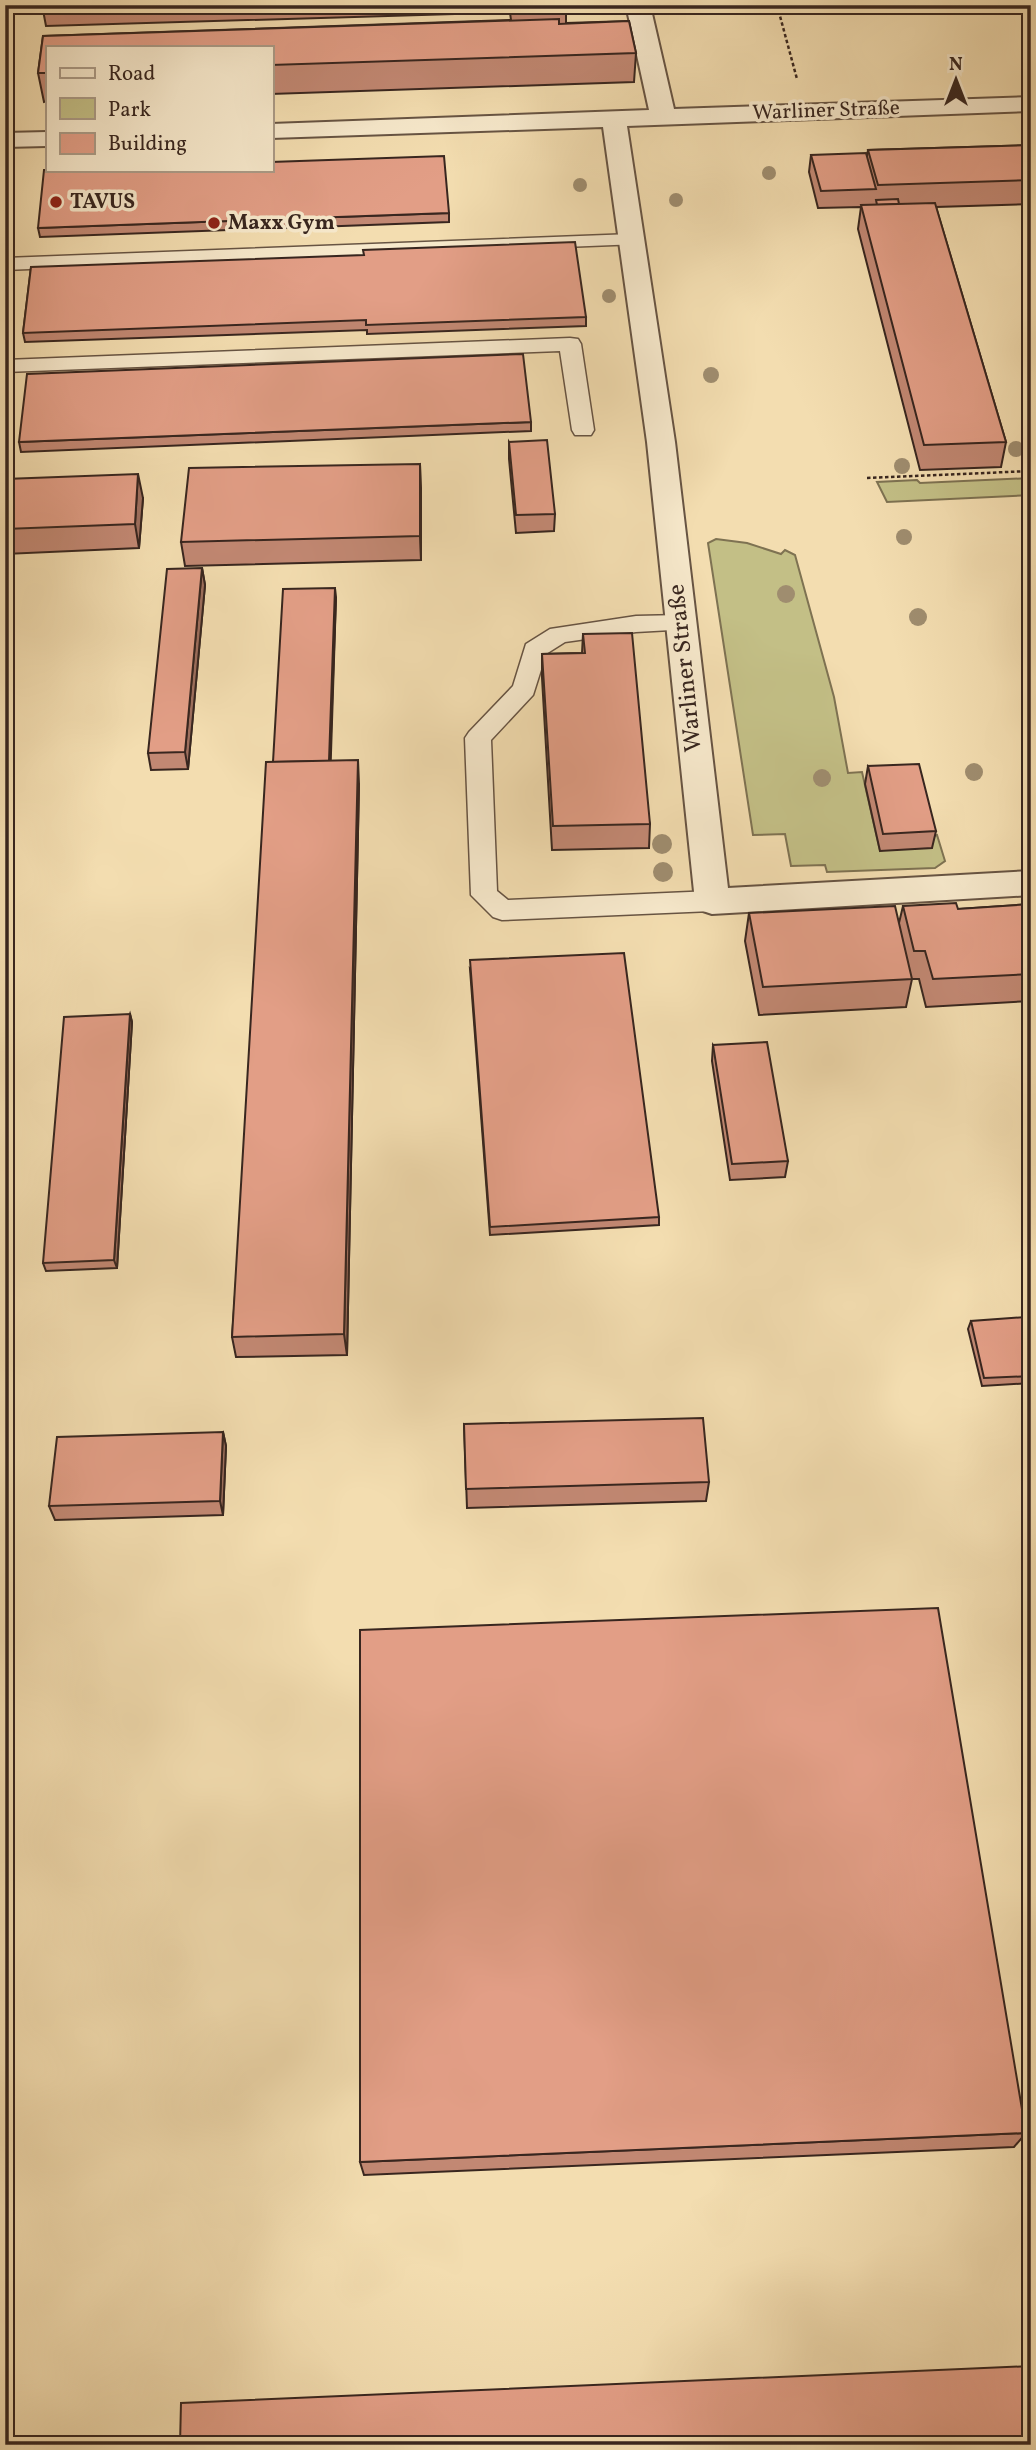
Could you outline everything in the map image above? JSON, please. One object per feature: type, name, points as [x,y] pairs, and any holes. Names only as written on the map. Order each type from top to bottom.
[{"type":"street","points":[[638,5],[663,117]]},
{"type":"street","name":"Warliner Straße","points":[[273,131],[1031,104]]},
{"type":"street","name":"Warliner Straße","points":[[614,119],[661,442],[712,901]]},
{"type":"street","points":[[5,141],[46,139]]},
{"type":"street","points":[[712,901],[1031,883]]},
{"type":"lane","points":[[5,264],[632,240]]},
{"type":"lane","points":[[5,366],[570,344],[583,430]]},
{"type":"lane","points":[[681,623],[636,624],[559,635],[535,650],[524,688],[478,738],[484,895],[502,910],[712,901]]},
{"type":"path","points":[[777,5],[800,90]]},
{"type":"path","points":[[867,478],[1031,471]]},
{"type":"green space","points":[[1031,478],[1031,495],[887,502],[877,482],[917,480],[920,483]]},
{"type":"green space","points":[[716,539],[747,543],[781,554],[785,550],[795,555],[834,697],[848,773],[862,772],[880,851],[937,835],[945,861],[935,868],[827,872],[825,865],[791,866],[785,834],[753,835],[708,543]]},
{"type":"building","points":[[512,5],[566,5],[566,10],[513,12]]},
{"type":"building","points":[[559,19],[559,24],[629,21],[636,53],[273,65],[273,46],[46,46],[46,73],[38,73],[43,36]]},
{"type":"building","points":[[1031,145],[1031,180],[878,185],[868,150]]},
{"type":"building","points":[[866,153],[876,189],[821,191],[811,155]]},
{"type":"building","points":[[444,156],[449,213],[38,228],[44,170],[273,172],[273,162]]},
{"type":"building","points":[[898,199],[899,204],[877,205],[876,200]]},
{"type":"building","points":[[935,203],[1006,442],[924,445],[861,205]]},
{"type":"building","points":[[575,242],[586,317],[366,325],[366,320],[23,333],[31,267],[364,255],[363,250]]},
{"type":"building","points":[[523,354],[531,422],[19,442],[27,374]]},
{"type":"building","points":[[547,440],[555,514],[516,515],[509,442]]},
{"type":"building","points":[[420,464],[420,536],[181,542],[189,468]]},
{"type":"building","points":[[138,474],[135,524],[5,529],[5,479]]},
{"type":"building","points":[[202,568],[185,752],[148,753],[167,569]]},
{"type":"building","points":[[335,588],[329,761],[273,762],[283,589]]},
{"type":"building","points":[[632,633],[650,824],[553,826],[542,654],[585,653],[583,634]]},
{"type":"building","points":[[358,760],[344,1334],[232,1337],[266,762]]},
{"type":"building","points":[[919,764],[936,831],[883,834],[868,766]]},
{"type":"building","points":[[956,903],[958,909],[1031,904],[1031,974],[933,979],[925,951],[914,951],[903,906]]},
{"type":"building","points":[[895,906],[912,979],[763,987],[749,913]]},
{"type":"building","points":[[624,953],[659,1217],[490,1227],[470,960]]},
{"type":"building","points":[[130,1014],[114,1260],[43,1263],[64,1017]]},
{"type":"building","points":[[767,1042],[788,1161],[732,1164],[713,1045]]},
{"type":"building","points":[[1026,1317],[1031,1336],[1031,1376],[984,1378],[971,1321]]},
{"type":"building","points":[[703,1418],[709,1482],[466,1489],[464,1424]]},
{"type":"building","points":[[223,1432],[220,1501],[49,1506],[57,1437]]},
{"type":"building","points":[[938,1608],[1026,2133],[360,2162],[360,1630]]},
{"type":"building","points":[[1031,2366],[1031,2445],[180,2445],[181,2403]]},
{"type":"place","name":"TAVUS","points":[[56,202]]},
{"type":"place","name":"Maxx Gym","points":[[214,223]]}]
